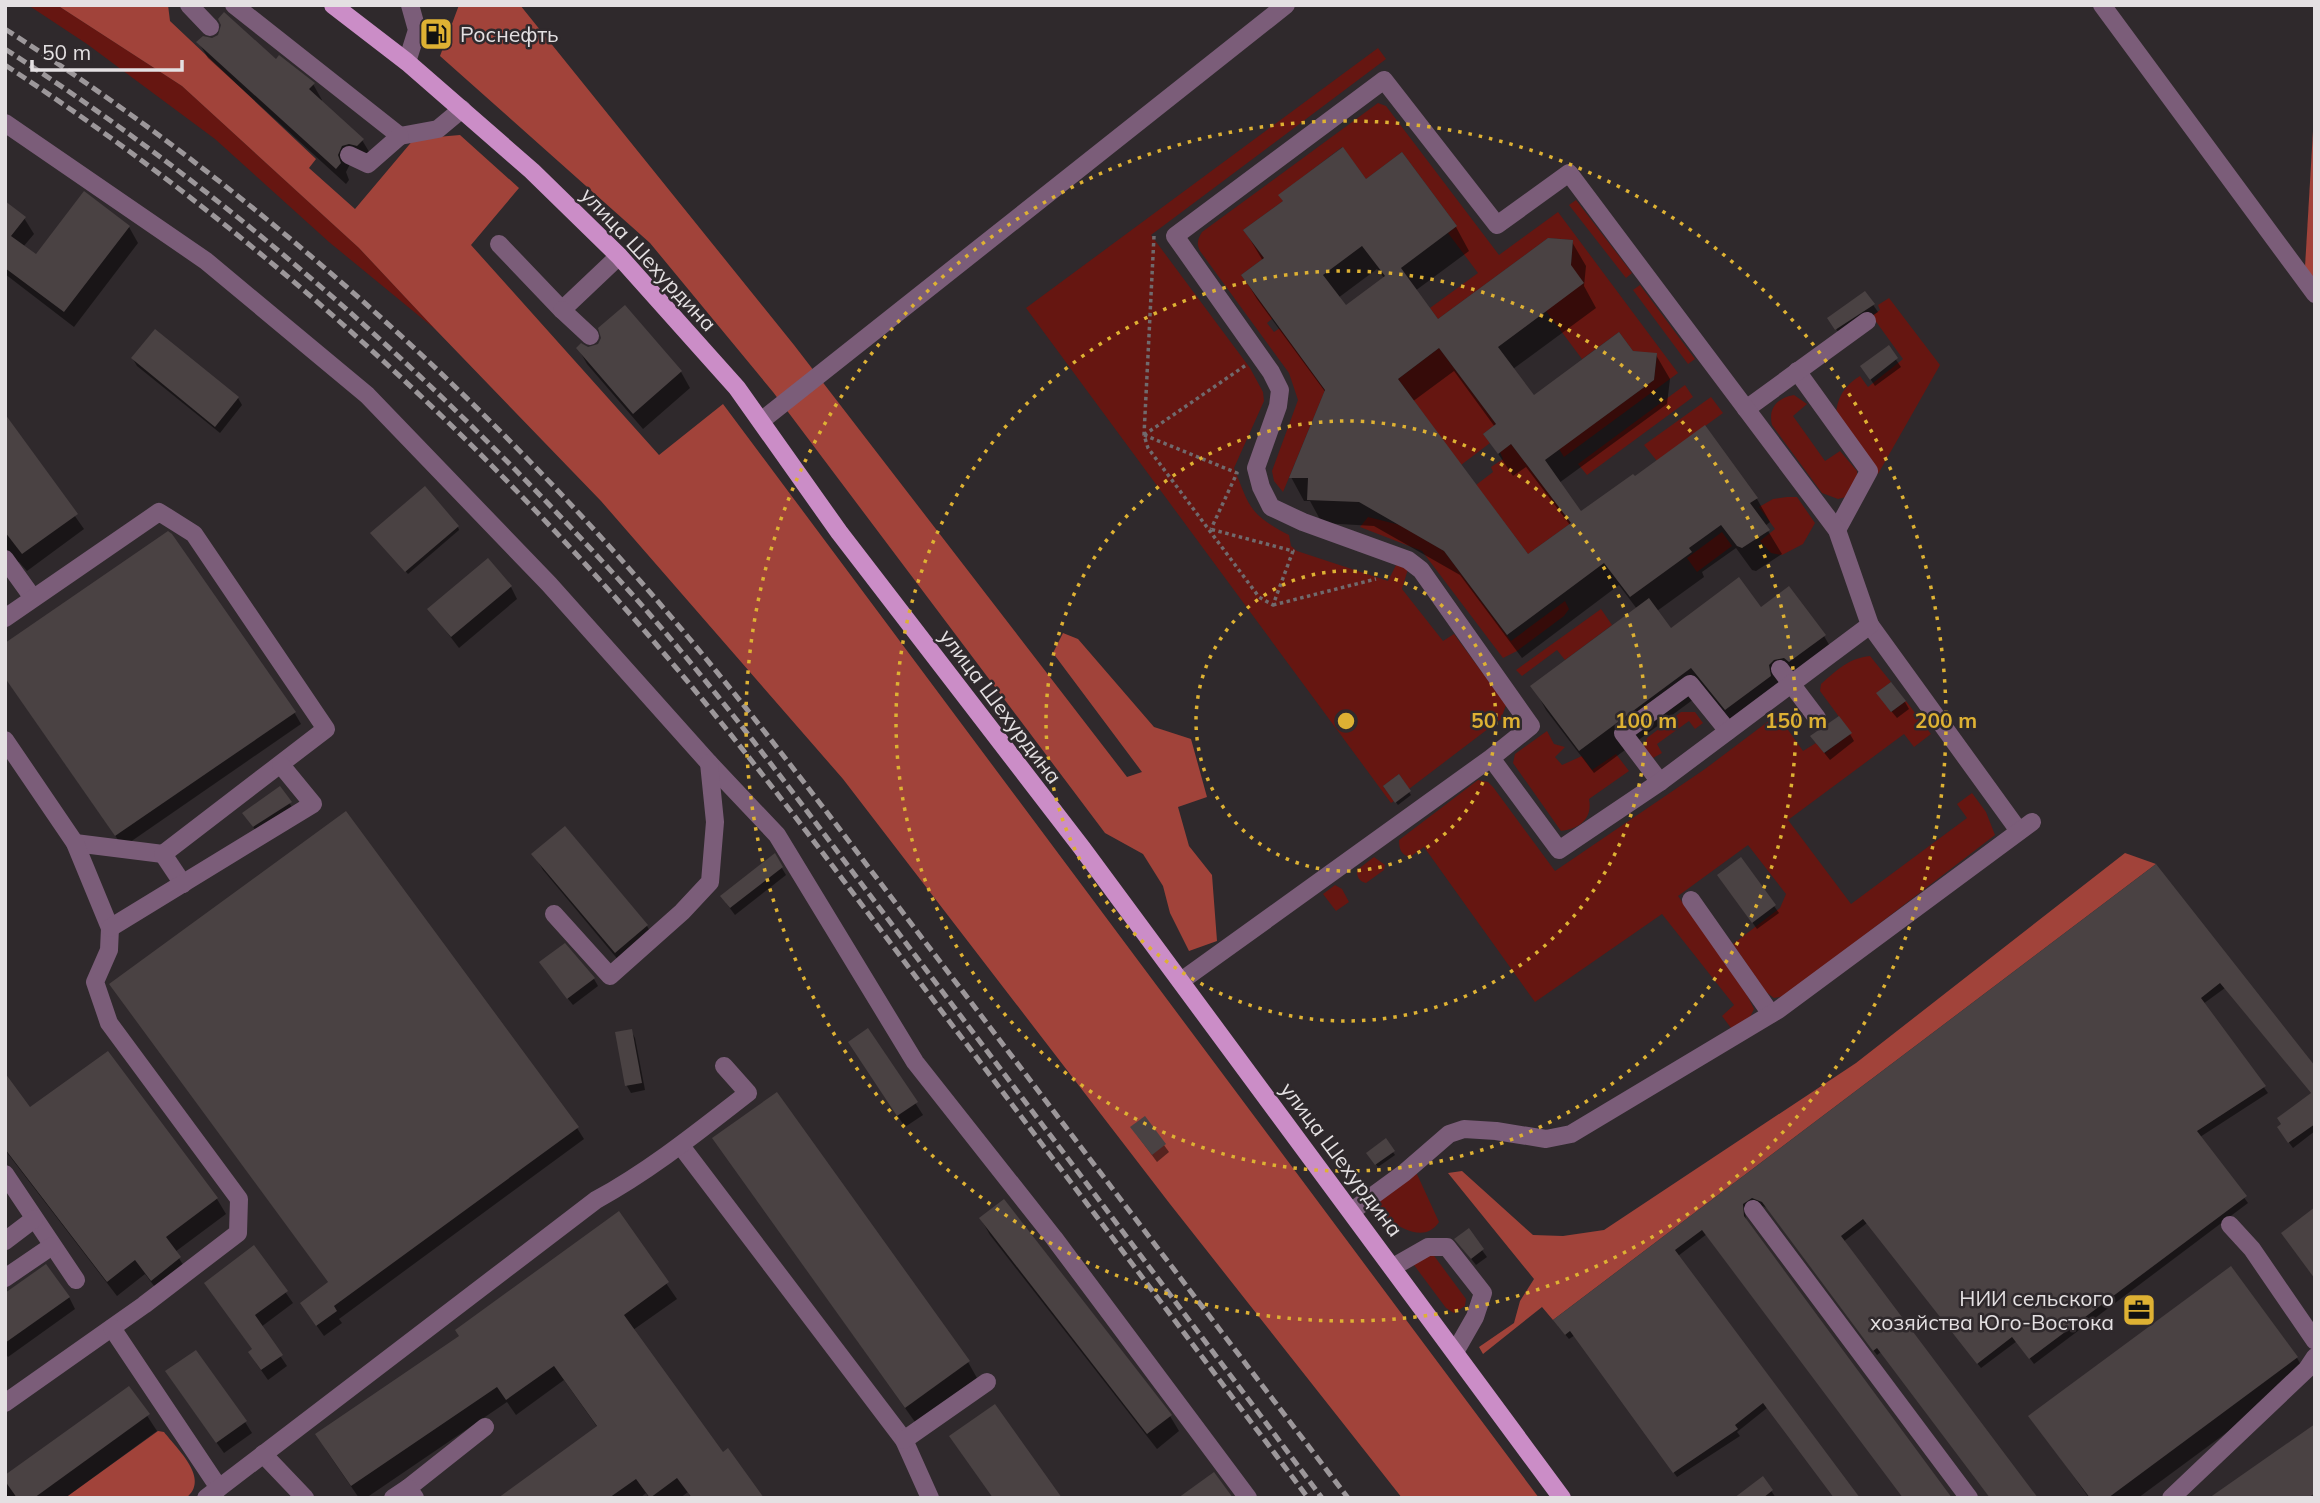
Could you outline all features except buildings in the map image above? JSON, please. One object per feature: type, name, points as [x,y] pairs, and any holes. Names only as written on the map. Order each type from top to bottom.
[{"type":"main road","name":"улица Шехурдина","points":[[333,5],[407,62],[532,171],[619,256],[737,387],[839,532],[1181,981],[1563,1498]]},
{"type":"street","points":[[234,5],[400,136]]},
{"type":"street","points":[[407,62],[417,30],[410,5]]},
{"type":"street","points":[[761,421],[1286,5]]},
{"type":"street","points":[[2102,5],[2315,294]]},
{"type":"street","points":[[192,6],[210,27]]},
{"type":"street","points":[[1181,981],[1491,758],[1531,726],[1421,570],[1408,560],[1303,522],[1271,507],[1261,487],[1256,468],[1278,406],[1280,390],[1271,372],[1175,236],[1384,80],[1497,225],[1569,173],[1837,530],[1870,625],[2026,827],[1771,1014],[1571,1134],[1546,1139],[1464,1129],[1449,1134],[1404,1173],[1352,1211]]},
{"type":"street","points":[[349,155],[368,164],[400,136],[438,129],[462,109]]},
{"type":"street","points":[[5,123],[206,261],[366,394],[549,584],[777,835],[915,1062],[1054,1238],[1248,1498]]},
{"type":"street","points":[[499,244],[590,336]]},
{"type":"street","points":[[562,310],[619,256]]},
{"type":"street","points":[[1746,408],[1867,321]]},
{"type":"street","points":[[1797,372],[1869,471],[1837,530]]},
{"type":"street","points":[[5,618],[159,512],[194,534],[326,729],[163,854],[75,843]]},
{"type":"street","points":[[5,559],[33,598]]},
{"type":"street","points":[[1491,758],[1559,850],[1660,782],[1870,625]]},
{"type":"street","points":[[1780,669],[1817,718]]},
{"type":"street","points":[[1660,782],[1623,733],[1690,684],[1728,731]]},
{"type":"street","points":[[5,740],[75,843],[110,928],[109,950],[95,982],[109,1023],[239,1199],[238,1233],[5,1404]]},
{"type":"street","points":[[554,914],[610,975],[682,912],[710,882],[715,822],[709,763]]},
{"type":"street","points":[[110,928],[313,804],[281,765]]},
{"type":"street","points":[[163,854],[183,884]]},
{"type":"street","points":[[1691,900],[1771,1014]]},
{"type":"street","points":[[112,1328],[213,1493],[596,1200],[681,1146],[748,1093],[724,1066]]},
{"type":"street","points":[[681,1146],[904,1440],[930,1498]]},
{"type":"street","points":[[5,1174],[11,1195],[34,1219],[76,1280]]},
{"type":"street","points":[[1753,1209],[1969,1498]]},
{"type":"street","points":[[5,1241],[34,1219]]},
{"type":"street","points":[[2230,1226],[2252,1249],[2315,1342]]},
{"type":"street","points":[[5,1279],[52,1246]]},
{"type":"street","points":[[1393,1267],[1428,1247],[1447,1247],[1483,1293],[1475,1317],[1455,1352]]},
{"type":"street","points":[[2171,1498],[2307,1369],[2315,1357]]},
{"type":"street","points":[[904,1440],[987,1382]]},
{"type":"street","points":[[393,1498],[412,1493],[485,1427]]},
{"type":"street","points":[[263,1454],[305,1498]]},
{"type":"path","points":[[1154,236],[1144,435],[1148,448],[1259,597],[1273,605],[1376,579]]},
{"type":"path","points":[[1144,435],[1248,363]]},
{"type":"path","points":[[1144,435],[1237,473],[1210,529]]},
{"type":"path","points":[[1210,529],[1293,551],[1273,605]]},
{"type":"shaded area","points":[[28,5],[57,5],[182,86],[359,248],[435,329],[329,242],[215,139],[87,44]]},
{"type":"shaded area","points":[[57,5],[168,5],[170,21],[316,159],[309,168],[355,209],[414,139],[460,135],[519,188],[471,245],[659,455],[723,404],[1539,1498],[1402,1498],[1170,1204],[843,779],[601,501],[359,248],[182,86]]},
{"type":"shaded area","points":[[459,5],[520,5],[794,345],[1127,777],[1142,772],[1053,653],[1063,633],[1078,639],[1154,727],[1191,739],[1207,797],[1178,807],[1189,846],[1212,875],[1217,941],[1189,951],[1170,913],[1163,886],[1143,854],[1105,833],[773,392],[650,243],[440,56]]},
{"type":"shaded area","points":[[1378,48],[1386,59],[1151,235],[1250,368],[1263,392],[1264,401],[1234,468],[1252,509],[1289,535],[1291,546],[1297,551],[1388,581],[1396,565],[1408,569],[1402,589],[1443,641],[1454,634],[1506,705],[1501,719],[1409,789],[1399,774],[1383,786],[1394,801],[1391,803],[1026,308]]},
{"type":"shaded area","points":[[2315,97],[2315,299],[2304,284]]},
{"type":"shaded area","points":[[1378,103],[1386,106],[1499,255],[1558,212],[1678,373],[1564,457],[1559,449],[1654,380],[1657,354],[1633,351],[1619,332],[1582,359],[1546,311],[1571,265],[1573,240],[1548,238],[1438,319],[1430,308],[1478,273],[1448,233],[1457,226],[1402,152],[1366,179],[1342,147],[1279,195],[1283,201],[1243,230],[1264,258],[1241,275],[1273,318],[1267,323],[1274,332],[1280,328],[1325,390],[1283,492],[1274,481],[1272,471],[1298,400],[1289,373],[1200,251],[1198,241],[1202,232]]},
{"type":"shaded area","points":[[1576,200],[1632,273],[1626,278],[1569,205]]},
{"type":"shaded area","points":[[1640,285],[1695,359],[1688,364],[1633,290]]},
{"type":"shaded area","points":[[1889,298],[1940,365],[1878,474],[1836,417],[1836,410],[1842,393],[1860,376],[1868,387],[1903,359],[1872,316],[1880,310],[1878,305]]},
{"type":"shaded area","points":[[1439,348],[1496,424],[1483,434],[1490,443],[1461,465],[1398,379]]},
{"type":"shaded area","points":[[1685,385],[1693,397],[1587,475],[1578,464]]},
{"type":"shaded area","points":[[1794,395],[1807,404],[1793,416],[1825,461],[1840,451],[1857,471],[1857,479],[1846,497],[1838,499],[1822,493],[1772,425],[1771,414],[1775,405]]},
{"type":"shaded area","points":[[1711,397],[1723,413],[1657,461],[1644,445]]},
{"type":"shaded area","points":[[1511,444],[1571,523],[1528,554],[1476,485],[1493,472],[1491,467],[1503,459],[1500,452]]},
{"type":"shaded area","points":[[1797,497],[1815,523],[1803,544],[1782,555],[1771,553],[1760,541],[1775,529],[1759,507],[1773,499]]},
{"type":"shaded area","points":[[1368,517],[1400,525],[1444,551],[1511,641],[1565,601],[1569,609],[1564,616],[1517,651],[1503,658],[1422,551],[1360,527]]},
{"type":"shaded area","points":[[1722,532],[1732,546],[1697,572],[1687,558]]},
{"type":"shaded area","points":[[1601,609],[1612,625],[1565,660],[1557,650],[1522,676],[1516,670]]},
{"type":"shaded area","points":[[1870,656],[1891,682],[1877,693],[1891,712],[1906,701],[1931,734],[1914,747],[1904,734],[1788,820],[1851,904],[1967,818],[1957,804],[1972,793],[1986,812],[1995,835],[1785,996],[1774,998],[1766,992],[1733,944],[1780,908],[1786,894],[1748,845],[1678,896],[1744,989],[1754,1009],[1748,1021],[1731,1028],[1722,1016],[1734,1005],[1662,914],[1535,1002],[1424,847],[1410,857],[1404,855],[1400,849],[1399,840],[1478,780],[1488,782],[1493,787],[1555,871],[1705,769],[1774,717],[1781,720],[1803,751],[1816,743],[1825,753],[1851,733],[1820,691],[1821,684],[1849,662]]},
{"type":"shaded area","points":[[1681,712],[1695,712],[1703,723],[1695,729],[1689,721],[1657,744],[1662,753],[1653,758],[1644,748],[1647,738]]},
{"type":"shaded area","points":[[1547,731],[1554,744],[1565,747],[1555,757],[1562,765],[1582,756],[1592,770],[1616,754],[1629,771],[1589,799],[1587,817],[1568,830],[1561,831],[1513,763],[1515,754]]},
{"type":"shaded area","points":[[2125,853],[2156,864],[1553,1320],[1542,1307],[1483,1354],[1479,1347],[1514,1323],[1520,1301],[1534,1279],[1448,1173],[1462,1171],[1533,1235],[1563,1236],[1604,1230],[1856,1063]]},
{"type":"shaded area","points":[[1374,857],[1385,865],[1384,870],[1366,883],[1359,879],[1357,870]]},
{"type":"shaded area","points":[[1335,885],[1342,889],[1349,902],[1336,911],[1323,894]]},
{"type":"shaded area","points":[[1416,1172],[1439,1222],[1432,1230],[1423,1233],[1404,1229],[1370,1206]]},
{"type":"shaded area","points":[[1432,1253],[1466,1299],[1465,1306],[1454,1313],[1446,1308],[1414,1265],[1415,1260]]},
{"type":"shaded area","points":[[158,1431],[164,1432],[193,1473],[193,1490],[186,1498],[65,1498]]},
{"type":"railway","points":[[5,29],[93,88],[262,215],[421,354],[570,504],[684,632],[766,733],[1348,1498]]},
{"type":"railway","points":[[5,49],[175,168],[336,300],[488,442],[631,593],[778,773],[1322,1498]]},
{"type":"railway","points":[[5,65],[173,184],[253,248],[408,384],[553,529],[663,652],[781,798],[1308,1498]]},
{"type":"place","name":"Роснефть","points":[[436,34]]},
{"type":"place","name":"НИИ сельского хозяйства Юго-Востока","points":[[2139,1310]]}]
